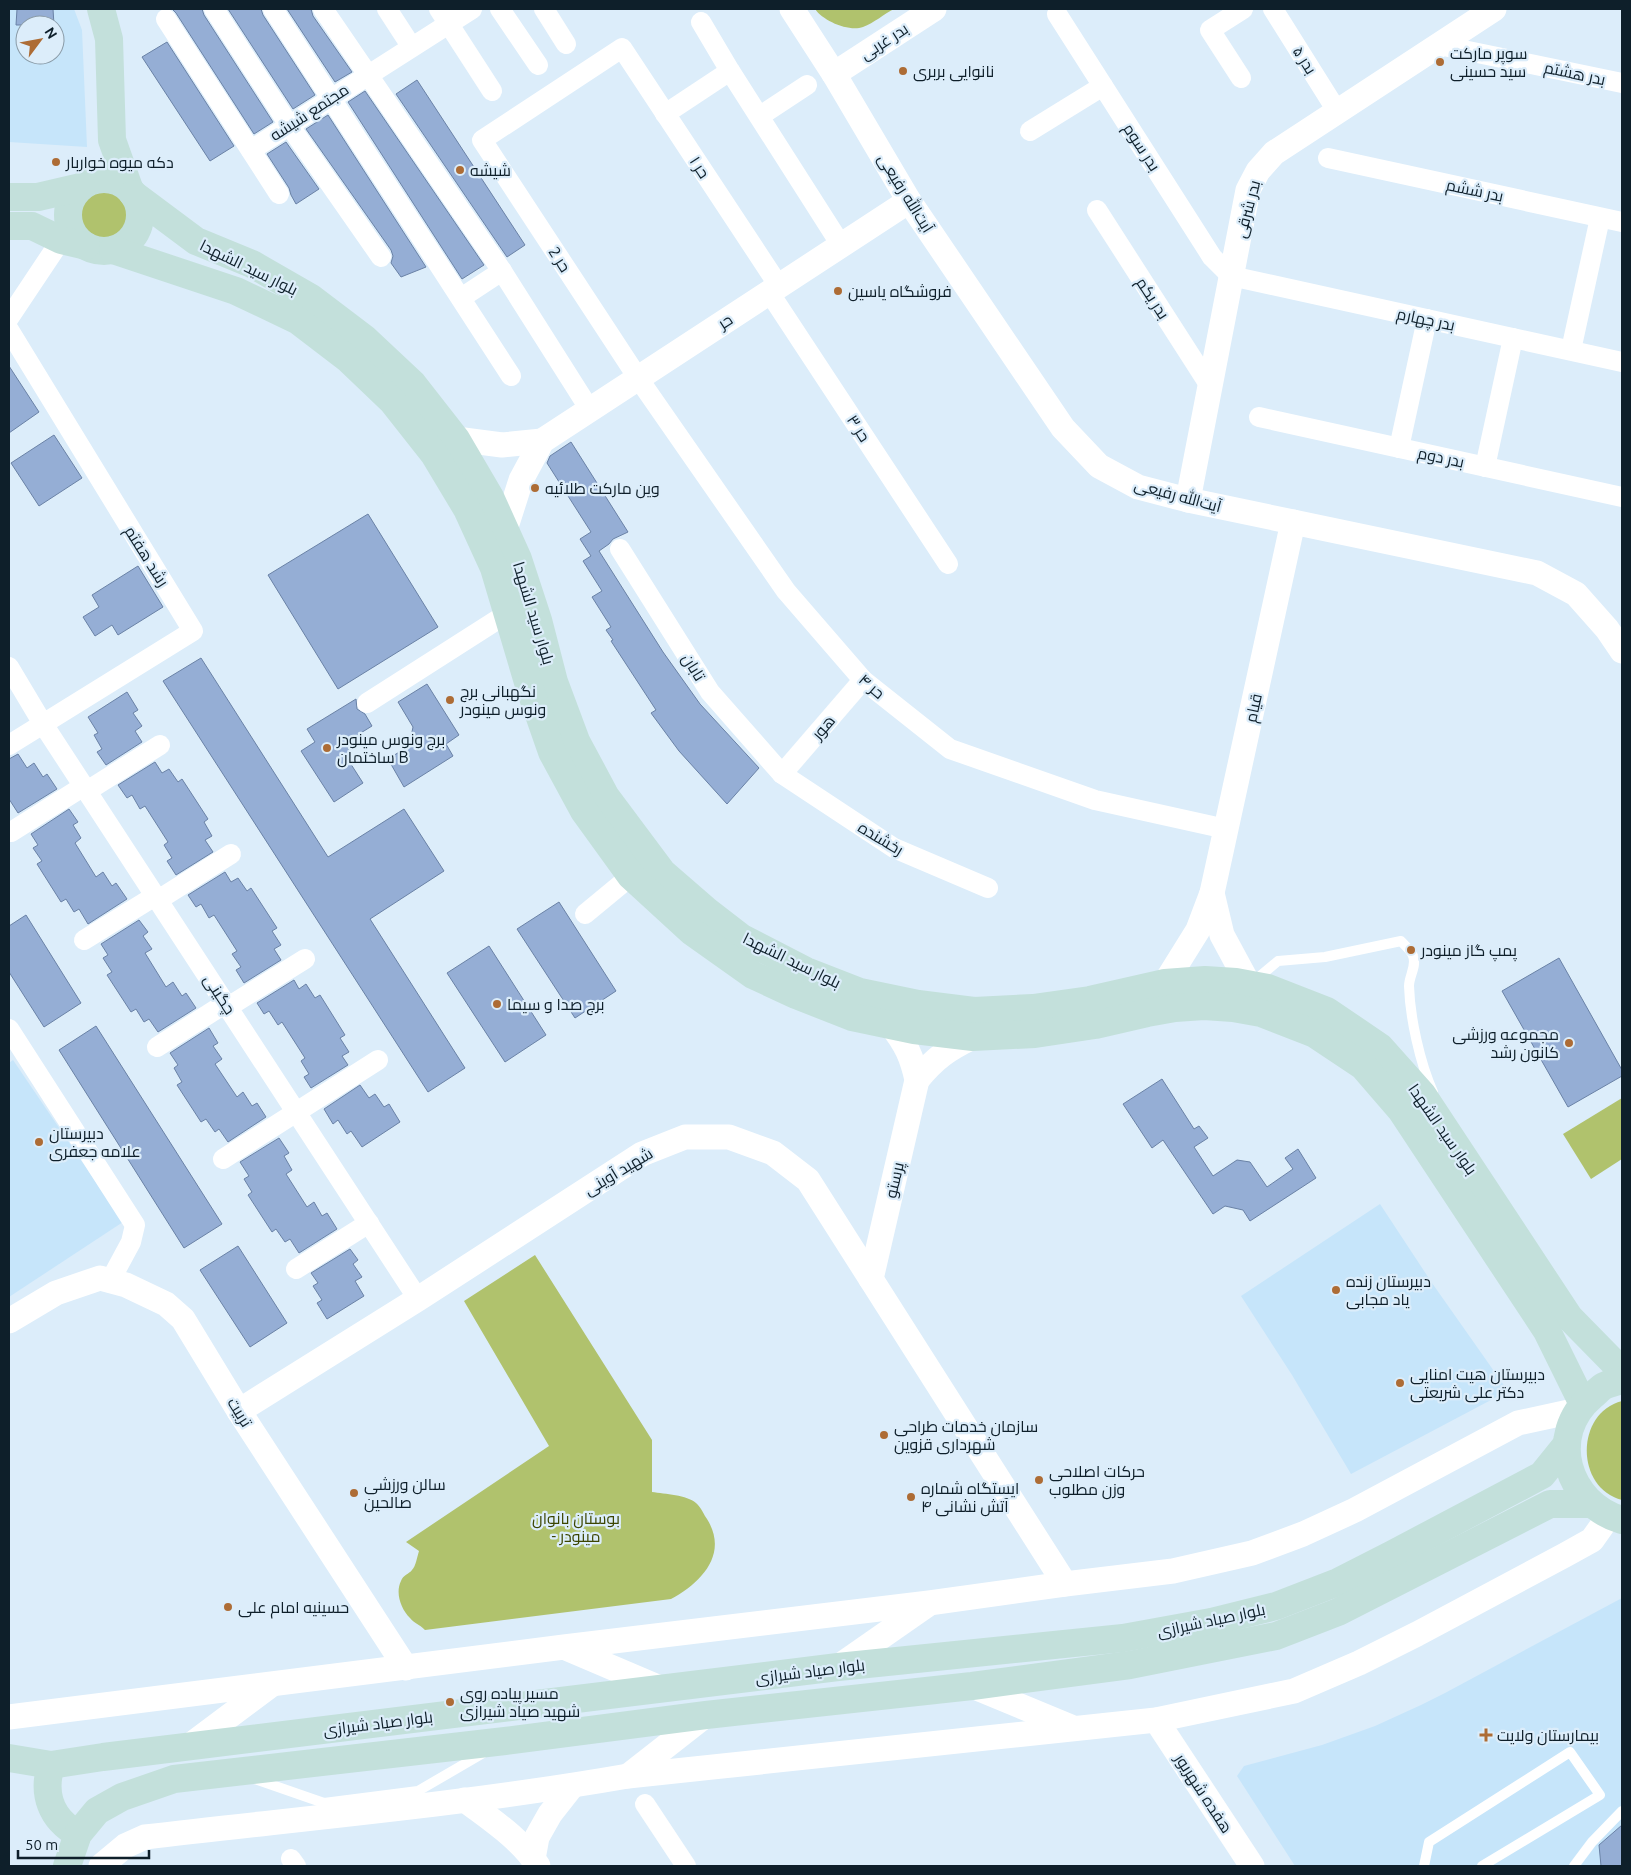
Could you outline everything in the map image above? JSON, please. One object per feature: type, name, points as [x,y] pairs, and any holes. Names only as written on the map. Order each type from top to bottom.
[{"type":"main road","points":[[101,9],[109,39],[112,140],[131,191]]},
{"type":"main road","points":[[73,243],[75,236],[69,224],[68,211],[72,198],[112,140]]},
{"type":"main road","points":[[9,197],[38,196],[82,186],[95,180],[107,179],[119,182],[131,191],[137,198],[140,211],[140,224],[134,236],[125,245],[113,250],[98,250],[73,243],[32,226],[9,226]]},
{"type":"main road","name":"بلوار سید الشهدا","points":[[131,191],[196,241],[252,264],[311,298],[365,339],[412,384],[456,439],[490,497],[518,558],[538,620],[554,682],[576,741],[606,797],[632,862]]},
{"type":"main road","name":"بلوار سید الشهدا","points":[[113,250],[236,291],[296,320],[348,359],[393,402],[434,454],[467,509],[494,568],[530,689],[552,752],[584,811],[632,862],[674,899],[742,938],[806,970],[860,992],[918,1004],[974,1011],[1033,1008],[1090,1000],[1164,983],[1205,980],[1268,988],[1327,1011],[1380,1047],[1422,1094],[1568,1317],[1622,1371]]},
{"type":"main road","name":"بلوار سید الشهدا","points":[[674,899],[691,931],[753,975],[852,1017],[914,1030],[973,1037],[1035,1034],[1095,1026],[1147,1013],[1175,1008],[1204,1006],[1233,1008],[1261,1014],[1315,1034],[1362,1066],[1401,1110],[1547,1331],[1580,1407]]},
{"type":"main road","points":[[1607,1513],[1577,1487],[1569,1466],[1567,1444],[1570,1427],[1580,1407],[1603,1386],[1622,1380]]},
{"type":"main road","name":"بلوار صیاد شیرازی","points":[[9,1758],[51,1765],[660,1688],[838,1667],[1123,1638],[1211,1622],[1276,1606],[1338,1582],[1542,1475],[1567,1444]]},
{"type":"main road","name":"بلوار صیاد شیرازی","points":[[67,1866],[78,1834],[97,1811],[122,1797],[174,1779],[1130,1666],[1276,1636],[1338,1612],[1550,1504],[1607,1513]]},
{"type":"main road","points":[[51,1765],[47,1776],[46,1788],[52,1810],[67,1828],[78,1834]]},
{"type":"street","points":[[214,9],[289,126],[381,257]]},
{"type":"street","points":[[273,9],[511,376]]},
{"type":"street","points":[[323,9],[502,271],[590,410]]},
{"type":"street","points":[[387,9],[412,46]]},
{"type":"street","name":"مجتمع شیشه","points":[[251,150],[412,46],[444,16],[472,9]]},
{"type":"street","points":[[500,9],[538,64]]},
{"type":"street","points":[[544,9],[566,44]]},
{"type":"street","name":"آیت‌الله رفیعی","points":[[792,9],[834,74],[909,201],[1063,428],[1099,466],[1138,487],[1188,500],[1537,573],[1576,594],[1607,629],[1622,652]]},
{"type":"street","name":"بدر غربی","points":[[834,74],[934,9]]},
{"type":"street","points":[[1241,78],[1210,30],[1243,9]]},
{"type":"street","name":"بدر ۵","points":[[1273,9],[1337,111]]},
{"type":"street","name":"بدر شرقی","points":[[1188,500],[1248,190],[1258,171],[1274,153],[1494,9]]},
{"type":"street","name":"بدر سوم","points":[[1057,14],[1212,256],[1231,276]]},
{"type":"street","points":[[444,16],[492,91]]},
{"type":"street","points":[[166,19],[280,194]]},
{"type":"street","points":[[701,22],[841,245]]},
{"type":"street","name":"بدر هشتم","points":[[1439,44],[1622,84]]},
{"type":"street","name":"حر ۱","points":[[482,140],[622,48],[774,289]]},
{"type":"street","points":[[665,114],[730,71]]},
{"type":"street","points":[[760,116],[807,85]]},
{"type":"street","points":[[1030,131],[1103,86]]},
{"type":"street","name":"حر 2","points":[[482,140],[638,378]]},
{"type":"street","name":"بدر ششم","points":[[1328,158],[1622,222]]},
{"type":"street","name":"حر","points":[[456,439],[502,445],[542,441],[909,201]]},
{"type":"street","name":"بدر یکم","points":[[1097,210],[1210,386]]},
{"type":"street","points":[[1571,350],[1600,218]]},
{"type":"street","points":[[9,318],[73,243]]},
{"type":"street","points":[[461,298],[502,271]]},
{"type":"street","name":"بدر چهارم","points":[[1231,276],[1622,362]]},
{"type":"street","name":"حر ۳","points":[[774,289],[948,564]]},
{"type":"street","points":[[1399,448],[1427,319]]},
{"type":"street","name":"رشد هفتم","points":[[9,330],[193,631],[43,724]]},
{"type":"street","points":[[1486,467],[1513,338]]},
{"type":"street","name":"حر ۴","points":[[638,378],[786,590],[863,680],[950,749],[1095,800],[1226,829]]},
{"type":"street","name":"بدر دوم","points":[[1259,417],[1622,497]]},
{"type":"street","name":"حر","points":[[505,530],[521,480],[542,441]]},
{"type":"street","name":"قیام","points":[[1164,983],[1198,930],[1212,893],[1294,522]]},
{"type":"street","name":"تابان","points":[[620,550],[710,692],[782,774]]},
{"type":"street","points":[[367,703],[508,613]]},
{"type":"street","name":"چگینی","points":[[9,667],[85,789],[418,1298]]},
{"type":"street","name":"هور","points":[[782,774],[863,680]]},
{"type":"street","points":[[9,745],[43,724]]},
{"type":"street","points":[[11,832],[160,745]]},
{"type":"street","name":"رخشنده","points":[[782,774],[894,848],[988,888]]},
{"type":"street","points":[[84,940],[231,854]]},
{"type":"street","points":[[585,914],[632,862]]},
{"type":"street","name":"قیام","points":[[1212,893],[1222,935],[1249,985]]},
{"type":"street","points":[[157,1047],[305,959]]},
{"type":"street","name":"پرستو","points":[[891,1025],[907,1047],[917,1080]]},
{"type":"street","points":[[9,1029],[135,1225],[131,1242],[110,1281]]},
{"type":"street","name":"پرستو","points":[[871,1279],[917,1080],[932,1062],[952,1047],[973,1037]]},
{"type":"street","points":[[223,1159],[378,1060]]},
{"type":"street","name":"شهید آوینی","points":[[239,1411],[642,1154],[685,1137],[729,1136],[773,1153],[808,1180],[1065,1584]]},
{"type":"street","points":[[296,1269],[369,1223]]},
{"type":"street","name":"تربیت","points":[[9,1321],[56,1293],[100,1278],[126,1285],[166,1304],[183,1319],[239,1411],[406,1668]]},
{"type":"street","points":[[9,1717],[1173,1571],[1252,1553],[1303,1534],[1355,1510],[1518,1423],[1580,1407]]},
{"type":"street","points":[[101,1866],[125,1846],[145,1837],[465,1800],[572,1786],[628,1776],[1156,1720],[1294,1691],[1359,1663],[1418,1634],[1592,1540],[1607,1513]]},
{"type":"street","points":[[838,1667],[929,1603]]},
{"type":"street","points":[[564,1647],[660,1688]]},
{"type":"street","points":[[188,1747],[273,1684]]},
{"type":"street","points":[[972,1686],[1073,1728]]},
{"type":"street","points":[[628,1776],[706,1715]]},
{"type":"street","name":"هفده شهریور","points":[[1156,1720],[1252,1866]]},
{"type":"street","points":[[535,1862],[537,1837],[550,1814],[572,1786]]},
{"type":"street","points":[[465,1800],[508,1834],[535,1862]]},
{"type":"street","points":[[646,1804],[686,1866]]},
{"type":"lane","points":[[1249,985],[1278,961],[1325,957],[1402,941],[1413,955],[1414,963],[1409,985],[1416,1035],[1426,1076],[1437,1102],[1474,1173]]},
{"type":"lane","points":[[237,1773],[324,1802],[418,1791],[505,1741]]},
{"type":"lane","points":[[1424,1866],[1428,1842],[1570,1752],[1600,1795],[1482,1866]]},
{"type":"lane","points":[[1574,1866],[1592,1842],[1622,1811]]},
{"type":"shaded area","points":[[9,9],[74,9],[82,30],[87,147],[9,142]]},
{"type":"shaded area","name":"دبیرستان علامه جعفری","points":[[13,1060],[123,1222],[9,1297],[9,1063]]},
{"type":"shaded area","points":[[1380,1204],[1432,1283],[1508,1391],[1351,1474],[1292,1375],[1241,1296]]},
{"type":"shaded area","name":"بیمارستان ولایت","points":[[1622,1598],[1622,1866],[1295,1866],[1237,1776],[1244,1766],[1322,1745],[1375,1726],[1421,1705]]},
{"type":"green space","points":[[815,9],[894,9],[863,27],[851,28],[824,18]]},
{"type":"green space","points":[[107,179],[119,182],[140,211],[140,224],[134,236],[125,245],[113,250],[99,251],[75,236],[69,224],[68,211],[72,198],[84,185],[95,180]]},
{"type":"green space","points":[[1622,1098],[1622,1159],[1591,1179],[1563,1134]]},
{"type":"green space","name":"بوستان بانوان - مینودر","points":[[535,1255],[652,1440],[652,1492],[682,1497],[692,1500],[698,1505],[713,1532],[715,1544],[713,1555],[709,1566],[701,1576],[692,1585],[671,1599],[425,1630],[413,1621],[400,1601],[399,1586],[403,1577],[413,1568],[419,1551],[406,1542],[549,1446],[464,1301]]},
{"type":"green space","points":[[1622,1401],[1622,1500],[1607,1493],[1596,1481],[1589,1467],[1587,1450],[1589,1434],[1596,1420],[1607,1408]]},
{"type":"building","points":[[17,9],[53,9],[53,15],[17,15]]},
{"type":"building","points":[[172,9],[202,9],[273,122],[254,134]]},
{"type":"building","points":[[228,9],[261,9],[315,95],[293,109]]},
{"type":"building","points":[[287,9],[311,9],[313,16],[352,72],[335,82]]},
{"type":"building","points":[[167,42],[234,146],[210,161],[142,57]]},
{"type":"building","name":"شیشه","points":[[417,80],[525,245],[507,257],[396,94]]},
{"type":"building","points":[[365,91],[484,265],[462,279],[348,102]]},
{"type":"building","points":[[328,115],[426,267],[401,277],[391,263],[393,256],[391,250],[306,129]]},
{"type":"building","points":[[286,142],[319,189],[296,204],[289,188],[267,154]]},
{"type":"building","points":[[9,366],[39,412],[9,433]]},
{"type":"building","points":[[54,435],[82,478],[39,506],[11,463]]},
{"type":"building","points":[[571,442],[628,532],[613,539],[599,551],[663,652],[700,704],[759,768],[727,804],[679,751],[651,713],[656,710],[611,641],[613,640],[606,630],[611,627],[592,597],[602,591],[583,561],[591,556],[580,539],[591,532],[547,463],[550,456]]},
{"type":"building","points":[[368,514],[438,627],[338,689],[268,575]]},
{"type":"building","points":[[138,566],[163,607],[118,635],[112,625],[95,636],[83,617],[99,607],[92,595]]},
{"type":"building","points":[[201,658],[328,857],[404,809],[444,871],[370,919],[465,1068],[428,1092],[163,681]]},
{"type":"building","points":[[427,684],[459,735],[446,744],[453,756],[404,787],[388,759],[409,746],[413,727],[398,702]]},
{"type":"building","points":[[127,692],[138,710],[133,713],[142,726],[135,731],[142,742],[106,765],[97,752],[102,749],[94,735],[98,733],[88,717]]},
{"type":"building","name":"برج ونوس مینودر ساختمان B","points":[[356,699],[357,709],[365,714],[372,726],[351,739],[347,758],[363,783],[334,802],[301,751],[315,742],[307,729]]},
{"type":"building","points":[[18,754],[27,768],[34,763],[43,777],[47,774],[57,789],[18,813],[9,799],[9,759]]},
{"type":"building","points":[[155,762],[162,773],[169,769],[178,782],[182,779],[208,819],[204,822],[212,836],[205,840],[213,852],[176,875],[167,861],[172,858],[164,845],[168,842],[145,806],[140,809],[132,795],[127,798],[118,785]]},
{"type":"building","points":[[69,809],[78,822],[73,825],[81,838],[75,843],[96,877],[103,872],[112,886],[116,883],[127,899],[88,924],[79,909],[74,912],[66,899],[61,902],[37,864],[42,861],[33,848],[38,845],[31,834]]},
{"type":"building","points":[[225,872],[231,882],[238,878],[247,891],[251,888],[277,928],[272,931],[281,945],[274,949],[281,960],[244,983],[236,970],[241,967],[232,954],[237,951],[214,915],[209,918],[201,904],[196,907],[188,895]]},
{"type":"building","name":"برج صدا و سیما","points":[[559,902],[616,991],[575,1018],[517,929]]},
{"type":"building","points":[[26,915],[81,1003],[44,1027],[9,972],[9,926]]},
{"type":"building","points":[[139,920],[148,932],[143,936],[152,949],[145,953],[166,987],[173,982],[182,996],[186,993],[196,1008],[158,1032],[149,1019],[144,1022],[136,1009],[131,1012],[107,975],[112,972],[103,958],[108,955],[101,944]]},
{"type":"building","name":"برج صدا و سیما","points":[[489,946],[546,1035],[505,1062],[447,973]]},
{"type":"building","name":"مجموعه ورزشی کانون رشد","points":[[1559,958],[1622,1070],[1622,1076],[1568,1107],[1502,991]]},
{"type":"building","points":[[294,980],[299,989],[306,984],[315,998],[320,995],[345,1035],[340,1038],[349,1052],[342,1056],[348,1065],[311,1088],[304,1077],[309,1074],[301,1061],[305,1058],[282,1022],[278,1025],[269,1011],[264,1014],[257,1003]]},
{"type":"building","points":[[96,1026],[222,1224],[184,1248],[59,1050]]},
{"type":"building","points":[[209,1028],[218,1043],[213,1046],[222,1059],[215,1064],[237,1097],[243,1092],[252,1106],[257,1103],[266,1117],[228,1142],[219,1129],[215,1132],[206,1119],[201,1122],[177,1085],[182,1082],[174,1068],[178,1065],[170,1053]]},
{"type":"building","points":[[1162,1079],[1194,1129],[1199,1126],[1208,1138],[1194,1147],[1213,1176],[1237,1160],[1250,1162],[1267,1187],[1293,1169],[1285,1158],[1298,1149],[1316,1178],[1250,1221],[1243,1210],[1225,1206],[1213,1214],[1163,1140],[1152,1148],[1123,1104]]},
{"type":"building","points":[[360,1085],[369,1098],[375,1094],[384,1107],[389,1104],[400,1122],[362,1147],[351,1131],[347,1134],[338,1120],[333,1124],[324,1109]]},
{"type":"building","points":[[279,1138],[289,1153],[284,1156],[292,1170],[286,1174],[307,1207],[314,1202],[322,1216],[327,1213],[337,1229],[299,1253],[290,1239],[285,1242],[276,1229],[272,1232],[248,1195],[252,1192],[244,1179],[249,1176],[240,1162]]},
{"type":"building","points":[[238,1246],[287,1323],[250,1347],[200,1270]]},
{"type":"building","points":[[350,1249],[358,1260],[353,1264],[362,1277],[355,1281],[364,1296],[327,1319],[317,1303],[322,1300],[313,1286],[318,1283],[311,1273]]},
{"type":"building","points":[[1622,1825],[1622,1866],[1601,1866],[1599,1845]]},
{"type":"place","name":"سوپر مارکت سید حسینی","points":[[1440,62]]},
{"type":"place","name":"نانوایی بربری","points":[[903,71]]},
{"type":"place","name":"دکه میوه خواربار","points":[[56,162]]},
{"type":"place","name":"شیشه","points":[[460,170]]},
{"type":"place","name":"فروشگاه یاسین","points":[[838,291]]},
{"type":"place","name":"وین مارکت طلائیه","points":[[535,488]]},
{"type":"place","name":"نگهبانی برج ونوس مینودر","points":[[450,700]]},
{"type":"place","name":"برج ونوس مینودر ساختمان B","points":[[327,748]]},
{"type":"place","name":"پمپ گاز مینودر","points":[[1411,950]]},
{"type":"place","name":"برج صدا و سیما","points":[[497,1004]]},
{"type":"place","name":"مجموعه ورزشی کانون رشد","points":[[1569,1043]]},
{"type":"place","name":"دبیرستان علامه جعفری","points":[[39,1142]]},
{"type":"place","name":"دبیرستان زنده یاد مجابی","points":[[1336,1290]]},
{"type":"place","name":"دبیرستان هیت امنایی دکتر علی شریعتی","points":[[1400,1383]]},
{"type":"place","name":"سازمان خدمات طراحی شهرداری قزوین","points":[[884,1435]]},
{"type":"place","name":"حرکات اصلاحی وزن مطلوب","points":[[1039,1480]]},
{"type":"place","name":"سالن ورزشی صالحین","points":[[354,1493]]},
{"type":"place","name":"ایستگاه شماره ۴ آتش نشانی","points":[[911,1497]]},
{"type":"place","name":"حسینیه امام علی","points":[[228,1607]]},
{"type":"place","name":"مسیر پیاده روی شهید صیاد شیرازی","points":[[450,1702]]},
{"type":"place","name":"بیمارستان ولایت","points":[[1486,1735]]}]
